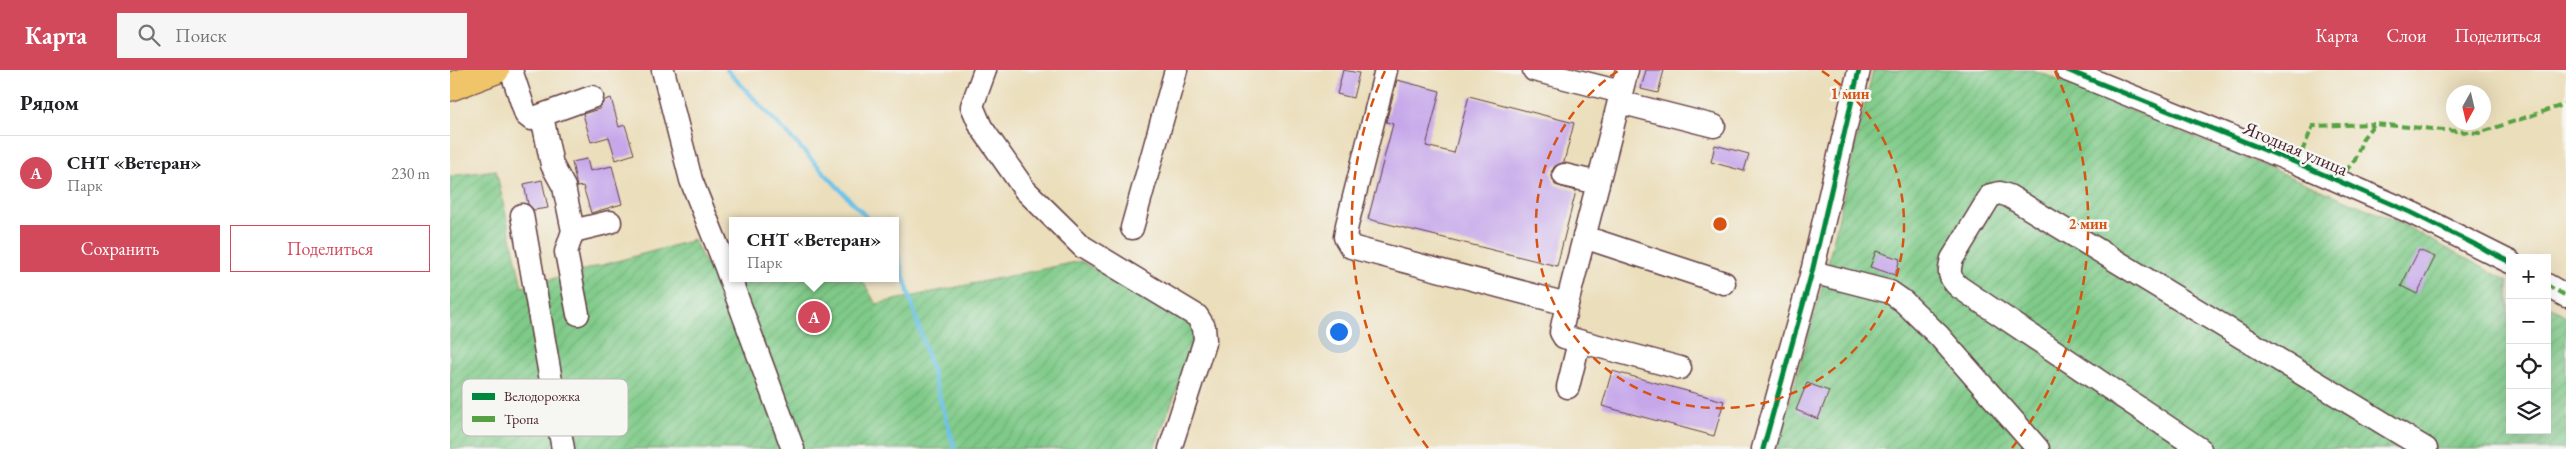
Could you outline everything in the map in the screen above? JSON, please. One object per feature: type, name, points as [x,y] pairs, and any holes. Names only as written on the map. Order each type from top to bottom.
[{"type":"main road","points":[[450,87],[495,71]]},
{"type":"street","points":[[663,70],[691,180],[729,276]]},
{"type":"street","points":[[985,70],[972,106],[981,127],[1025,190],[1083,247],[1197,316],[1204,327],[1205,340],[1170,449]]},
{"type":"street","points":[[1132,228],[1176,70]]},
{"type":"street","points":[[1386,70],[1347,225],[1345,237],[1351,247],[1567,304]]},
{"type":"street","points":[[1534,70],[1623,81],[1714,126]]},
{"type":"street","points":[[1782,449],[1766,439],[1812,272],[1859,70]]},
{"type":"street","name":"Ягодная улица","points":[[2067,70],[2297,163],[2410,212],[2506,260]]},
{"type":"street","points":[[495,71],[528,118],[534,119],[592,97]]},
{"type":"street","points":[[1623,81],[1561,332],[1564,337],[1580,342],[1680,368]]},
{"type":"street","points":[[542,116],[552,165],[564,186],[573,231],[566,252],[578,314]]},
{"type":"street","points":[[1564,175],[1598,183]]},
{"type":"street","points":[[2200,449],[1951,280],[1949,270],[1952,259],[1991,195],[2000,193],[2017,201],[2426,449]]},
{"type":"street","points":[[522,215],[551,379]]},
{"type":"street","points":[[573,231],[610,222]]},
{"type":"street","points":[[1584,237],[1724,283]]},
{"type":"street","points":[[1812,272],[1890,292],[1904,301],[1939,336],[2038,449]]},
{"type":"street","points":[[731,282],[793,449]]},
{"type":"street","points":[[2551,287],[2566,296]]},
{"type":"street","points":[[1568,387],[1580,342]]},
{"type":"street","points":[[561,436],[563,449]]},
{"type":"green space","points":[[1873,70],[2034,70],[2396,221],[2506,280],[2506,434],[2551,434],[2551,307],[2566,316],[2566,449],[1776,449],[1825,276]]},
{"type":"green space","points":[[496,170],[522,287],[694,240],[707,267],[729,258],[729,282],[863,282],[876,304],[1081,261],[1200,330],[1154,449],[450,449],[450,176]]},
{"type":"building","points":[[1343,70],[1359,73],[1353,98],[1337,94]]},
{"type":"building","points":[[1646,70],[1664,70],[1658,93],[1641,89]]},
{"type":"building","points":[[1397,80],[1440,91],[1426,146],[1454,153],[1469,96],[1574,123],[1564,162],[1555,166],[1551,172],[1555,185],[1576,191],[1557,266],[1368,219],[1393,124],[1386,122]]},
{"type":"building","points":[[611,98],[619,127],[625,125],[634,154],[616,160],[609,137],[591,142],[583,114],[599,109],[605,100]]},
{"type":"building","points":[[1715,145],[1749,154],[1744,171],[1711,162]]},
{"type":"building","points":[[587,159],[590,171],[612,166],[622,204],[591,213],[583,186],[577,187],[572,162]]},
{"type":"building","points":[[542,180],[548,208],[534,210],[528,204],[524,184]]},
{"type":"building","points":[[2419,250],[2435,257],[2417,294],[2401,286]]},
{"type":"building","points":[[1876,251],[1900,259],[1895,275],[1870,267]]},
{"type":"building","points":[[1612,371],[1724,401],[1714,436],[1602,406]]},
{"type":"building","points":[[1807,383],[1829,391],[1818,419],[1796,410]]},
{"type":"waterway","points":[[727,70],[866,217]]},
{"type":"waterway","points":[[899,260],[955,449]]},
{"type":"marked path","points":[[2337,181],[2355,160],[2363,138],[2374,124],[2479,133],[2566,104]]},
{"type":"marked path","points":[[2297,163],[2313,126],[2374,124]]},
{"type":"marked path","points":[[2551,287],[2566,296]]},
{"type":"cycle path","points":[[1763,449],[1812,272],[1859,70]]},
{"type":"cycle path","points":[[2067,70],[2297,163],[2410,212],[2506,260]]},
{"type":"place","name":"СНТ «Ветеран»","points":[[814,317]]}]
